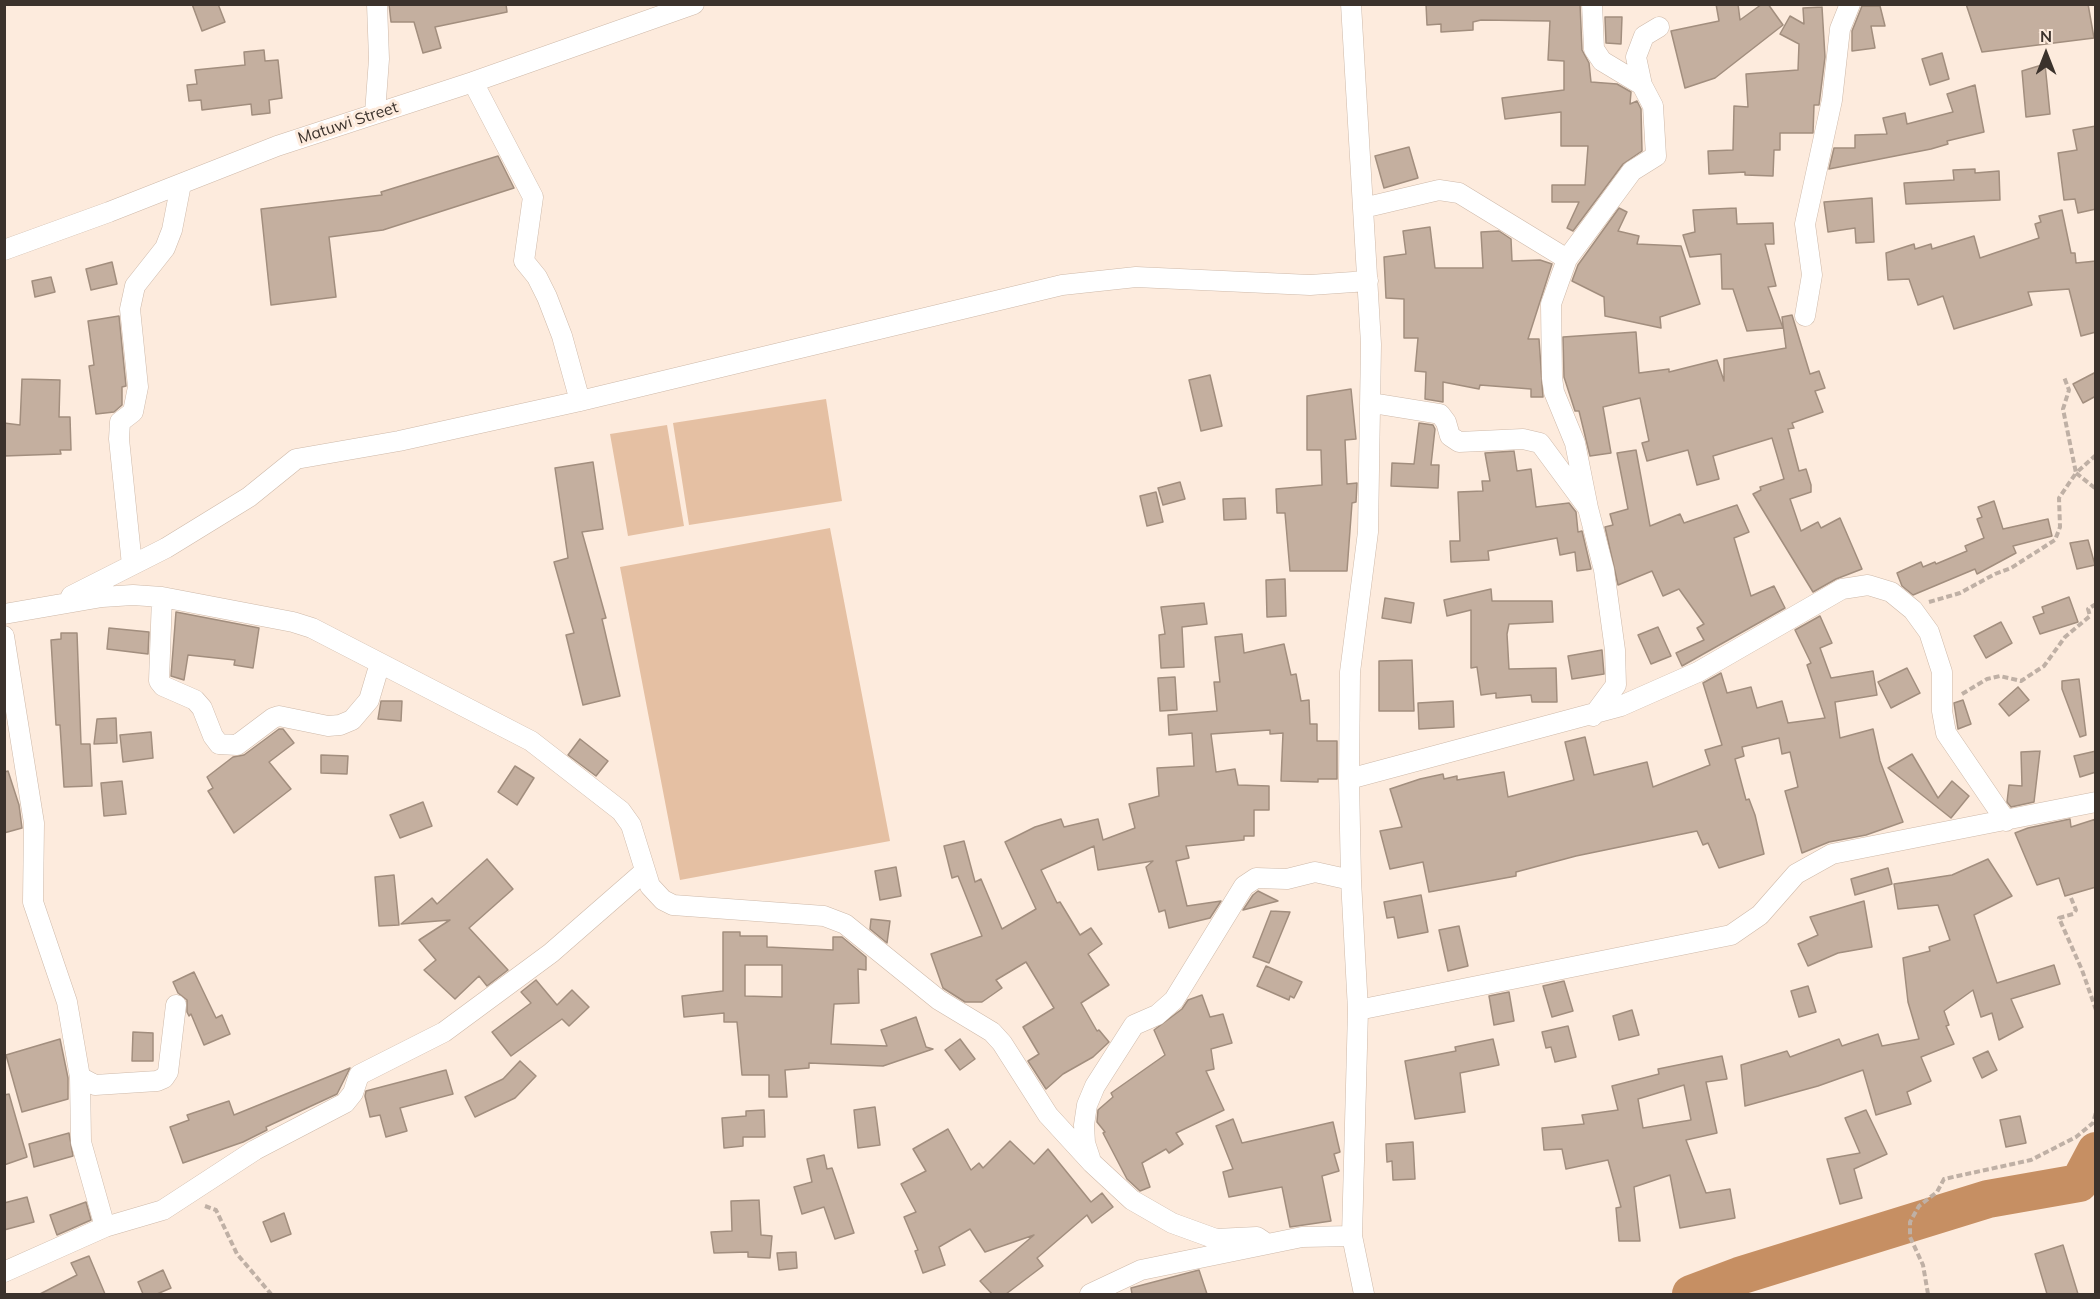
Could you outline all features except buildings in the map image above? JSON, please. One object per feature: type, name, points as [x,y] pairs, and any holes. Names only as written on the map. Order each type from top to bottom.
[{"type":"street","points":[[375,113],[379,59],[377,4]]},
{"type":"street","name":"Matuwi Street","points":[[4,250],[277,146],[473,82],[694,4]]},
{"type":"street","points":[[1351,4],[1368,281],[1372,403],[1368,532],[1350,672],[1349,779],[1351,880],[1358,1010],[1352,1236],[1364,1294]]},
{"type":"street","points":[[1592,4],[1594,49],[1602,61],[1642,85]]},
{"type":"street","points":[[1805,316],[1812,274],[1805,224],[1832,100],[1842,7]]},
{"type":"street","points":[[1593,716],[1616,685],[1615,650],[1604,570],[1575,443],[1554,392],[1551,378],[1551,304],[1567,259],[1632,171],[1656,156],[1653,106],[1642,85],[1636,66],[1637,49],[1644,36],[1659,27]]},
{"type":"street","points":[[473,82],[533,197],[524,261],[537,277],[547,297],[562,336],[580,401]]},
{"type":"street","points":[[132,565],[119,439],[120,422],[133,412],[138,387],[130,309],[135,286],[165,248],[172,230],[181,184]]},
{"type":"street","points":[[1363,208],[1439,190],[1459,193],[1567,259]]},
{"type":"street","points":[[52,606],[166,548],[249,497],[296,459],[399,441],[580,401],[1062,285],[1136,277],[1310,285],[1368,281]]},
{"type":"street","points":[[1372,403],[1440,414],[1446,422],[1450,436],[1465,443],[1523,439],[1540,443],[1588,508]]},
{"type":"street","points":[[1349,779],[1593,716],[1621,706],[1698,672],[1842,589],[1868,585],[1880,587],[1913,610],[1929,632],[1936,647],[1942,672],[1943,723],[1951,744],[2006,821]]},
{"type":"street","points":[[4,614],[102,597],[162,597],[293,622],[312,628],[531,741],[621,812],[631,825],[654,894],[673,905],[824,916],[845,924],[939,1000],[992,1032],[1002,1043],[1037,1101],[1092,1163],[1131,1200],[1172,1223],[1216,1239],[1257,1237],[1266,1243]]},
{"type":"street","points":[[162,597],[159,681],[163,686],[195,700],[202,708],[213,736],[219,744],[237,745],[279,716],[328,726],[340,725],[352,720],[369,700],[380,663]]},
{"type":"street","points":[[4,636],[34,823],[33,902],[68,1002],[80,1077],[81,1142],[105,1227]]},
{"type":"street","points":[[1358,1010],[1731,935],[1760,915],[1797,874],[1832,854],[2096,802]]},
{"type":"street","points":[[4,1272],[105,1227],[163,1210],[255,1150],[345,1103],[353,1093],[359,1075],[444,1032],[551,953],[645,871]]},
{"type":"street","points":[[1092,1163],[1084,1143],[1083,1125],[1087,1105],[1095,1086],[1134,1025],[1156,1015],[1174,1000],[1244,885],[1256,878],[1287,879],[1315,872],[1351,880]]},
{"type":"street","points":[[80,1077],[96,1086],[157,1081],[164,1078],[168,1072],[176,1005]]},
{"type":"street","points":[[1090,1294],[1141,1270],[1302,1237],[1352,1236]]},
{"type":"path","points":[[2064,377],[2069,390],[2063,409],[2076,473],[2096,489]]},
{"type":"path","points":[[1913,610],[1960,593],[2011,568],[2055,540],[2060,527],[2059,498],[2076,473],[2096,455]]},
{"type":"path","points":[[1942,701],[1960,696],[1987,679],[2000,676],[2020,681],[2044,666],[2066,637],[2090,616],[2088,609],[2096,604]]},
{"type":"path","points":[[2071,898],[2076,910],[2073,914],[2059,918],[2082,970],[2096,1010]]},
{"type":"path","points":[[1928,1294],[1923,1265],[1910,1237],[1910,1222],[1920,1206],[1937,1192],[1944,1179],[2031,1160],[2076,1137],[2093,1123],[2096,1112]]},
{"type":"path","points":[[182,1198],[216,1210],[237,1254],[271,1294]]},
{"type":"shaded area","points":[[826,399],[842,501],[689,525],[673,423]]},
{"type":"shaded area","points":[[667,425],[684,526],[628,536],[610,434]]},
{"type":"shaded area","points":[[830,528],[890,841],[680,880],[620,567]]},
{"type":"waterway","points":[[1691,1294],[1739,1276],[1988,1199],[2079,1183],[2096,1151]]}]
